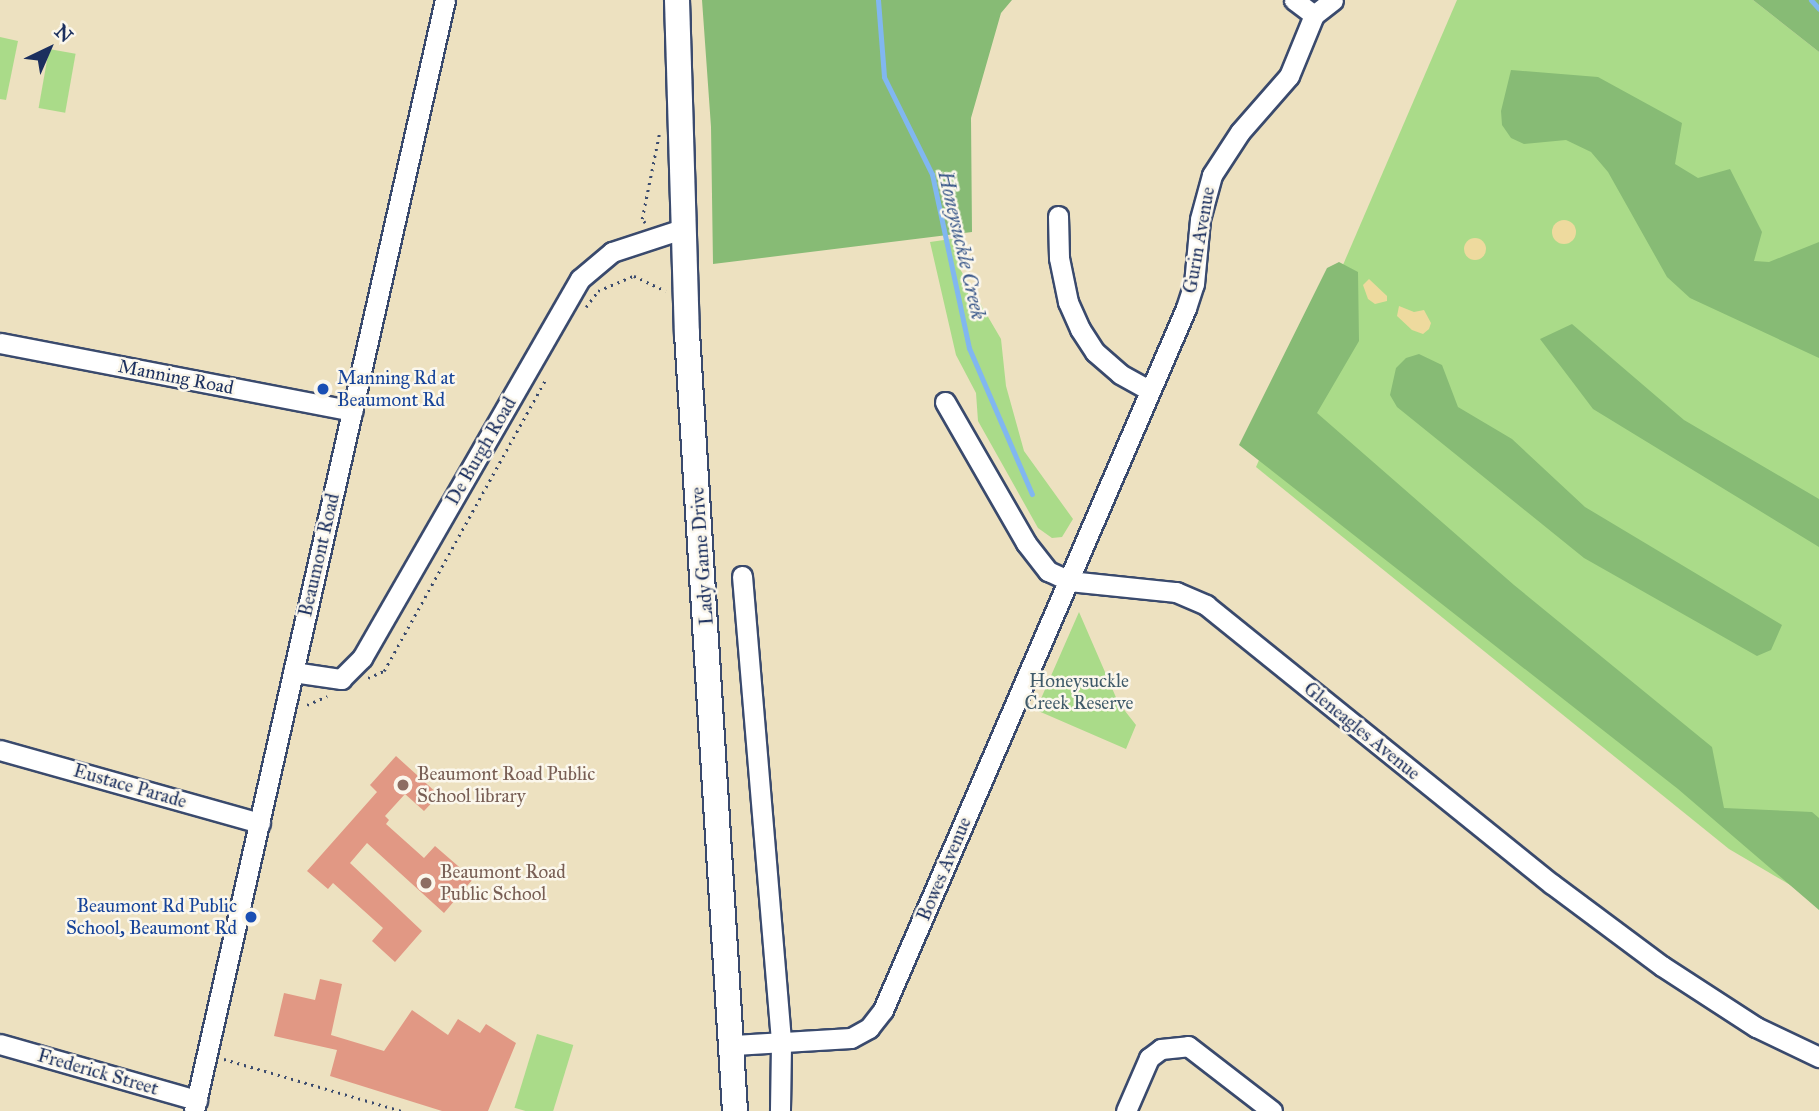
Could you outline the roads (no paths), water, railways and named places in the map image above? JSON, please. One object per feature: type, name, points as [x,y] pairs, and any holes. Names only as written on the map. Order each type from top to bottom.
[{"type":"main road","name":"Lady Game Drive","points":[[677,0],[687,333],[734,1045],[735,1111]]},
{"type":"street","name":"Beaumont Road","points":[[196,1105],[445,0]]},
{"type":"street","points":[[1294,0],[1314,15]]},
{"type":"street","name":"Gurin Avenue","points":[[1069,581],[1194,284],[1200,219],[1212,175],[1240,132],[1289,76],[1314,15],[1333,0]]},
{"type":"street","points":[[1058,216],[1063,280],[1080,328],[1103,359],[1149,390]]},
{"type":"street","name":"De Burgh Road","points":[[293,672],[341,679],[362,658],[580,279],[612,252],[685,228]]},
{"type":"street","name":"Manning Road","points":[[0,343],[352,411]]},
{"type":"street","name":"Gleneagles Avenue","points":[[945,402],[1035,557],[1069,581],[1176,592],[1206,605],[1552,884],[1662,967],[1756,1027],[1819,1057]]},
{"type":"street","name":"Lady Game Drive","points":[[741,576],[781,1045],[780,1111]]},
{"type":"street","name":"Bowes Avenue","points":[[734,1045],[781,1045],[851,1038],[869,1028],[883,1010],[1069,581]]},
{"type":"street","name":"Eustace Parade","points":[[0,750],[260,823]]},
{"type":"street","name":"Frederick Street","points":[[0,1044],[196,1105]]},
{"type":"street","points":[[1126,1111],[1149,1058],[1161,1049],[1188,1046],[1272,1111]]},
{"type":"waterway","name":"Honeysuckle Creek","points":[[878,0],[884,77],[932,174],[969,348],[1032,494]]},
{"type":"waterway","points":[[1811,0],[1819,9]]},
{"type":"place","name":"Manning Rd at Beaumont Rd","points":[[323,389]]},
{"type":"place","name":"Beaumont Road Public School library","points":[[403,785]]},
{"type":"place","name":"Beaumont Road Public School","points":[[426,883]]},
{"type":"place","name":"Beaumont Rd Public School, Beaumont Rd","points":[[251,917]]},
{"type":"park label","name":"Honeysuckle Creek Reserve","points":[[1079,692]]}]
